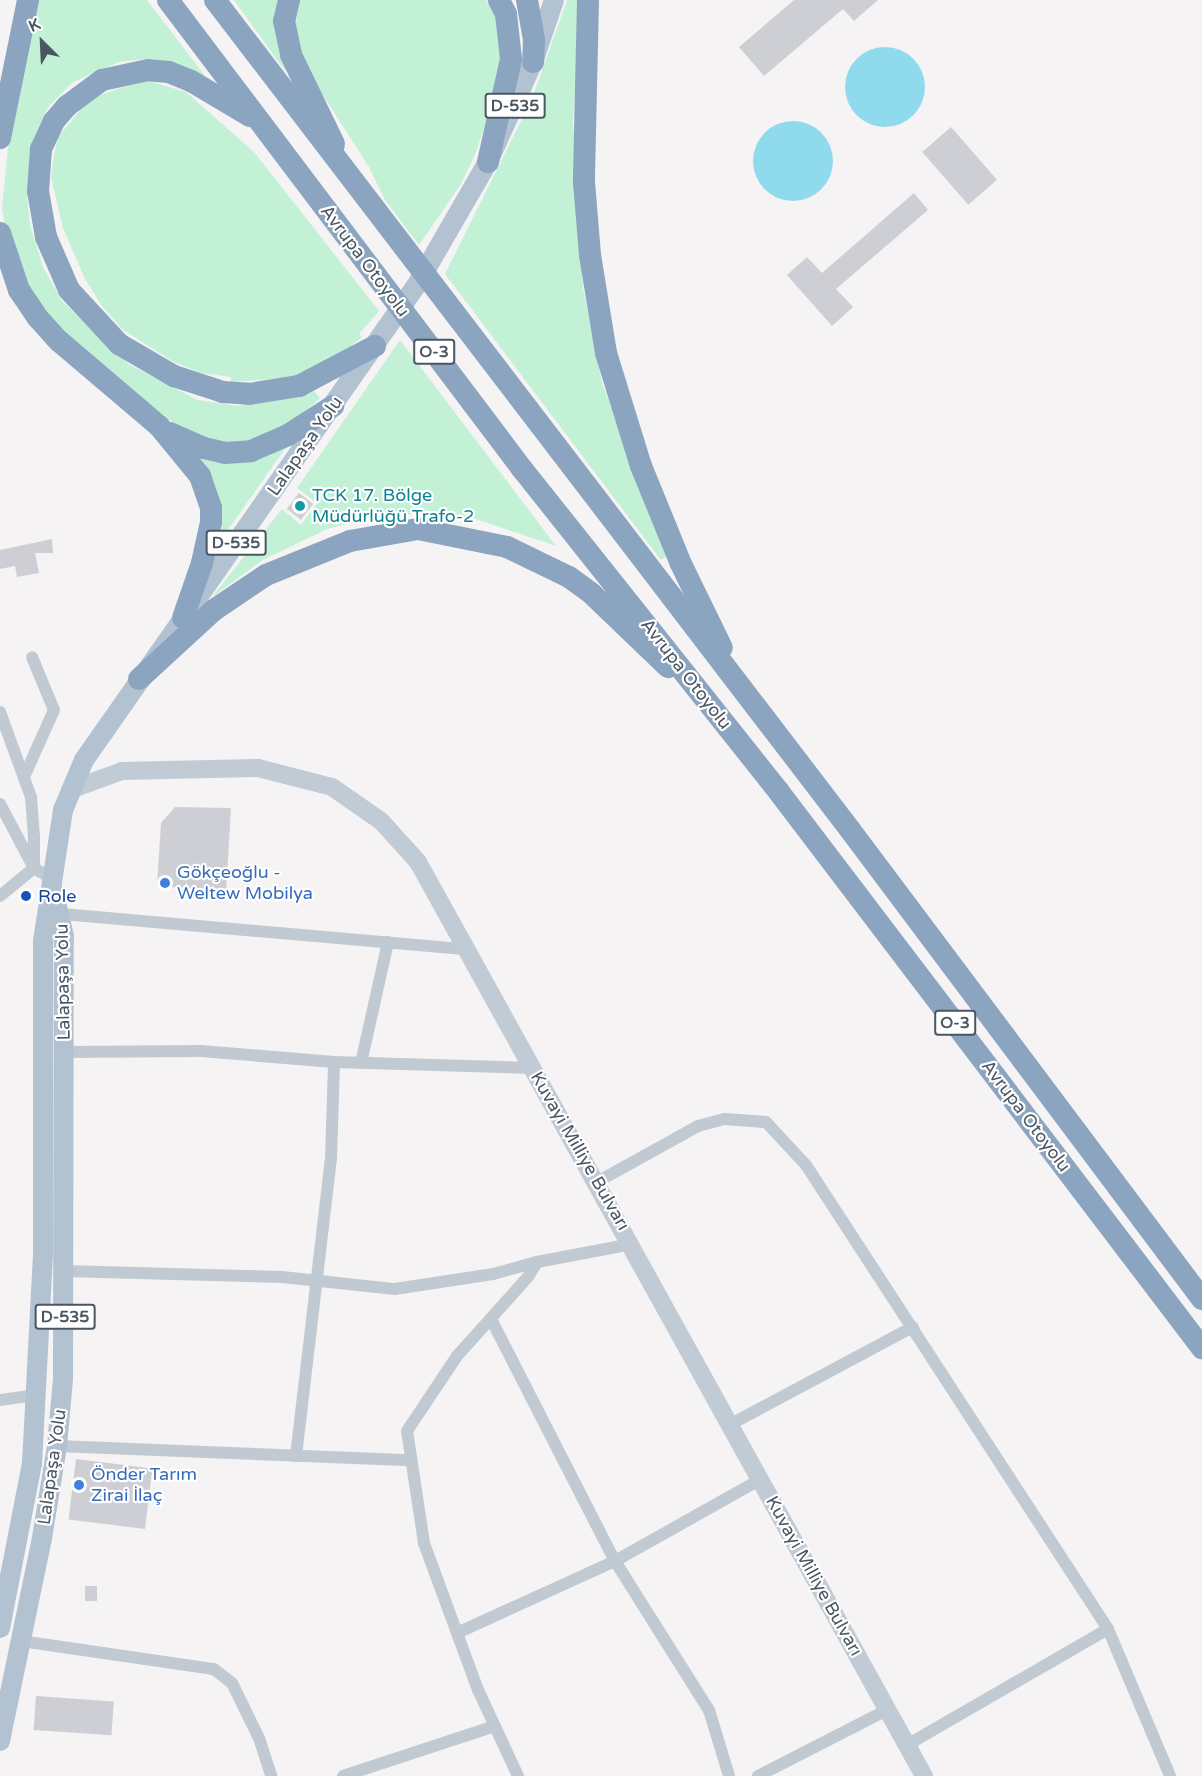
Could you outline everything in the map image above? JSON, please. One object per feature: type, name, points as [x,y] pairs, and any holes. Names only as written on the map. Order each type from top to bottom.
[{"type":"highway","points":[[0,138],[28,0]]},
{"type":"highway","name":"Avrupa Otoyolu","points":[[168,0],[523,470],[706,699],[1202,1348]]},
{"type":"highway","name":"Avrupa Otoyolu","points":[[215,0],[345,174],[731,675],[1202,1299]]},
{"type":"highway","points":[[289,0],[284,21],[291,55],[329,130],[345,174]]},
{"type":"highway","points":[[489,162],[510,60],[506,14],[499,0]]},
{"type":"highway","points":[[527,0],[534,39],[533,62]]},
{"type":"highway","points":[[588,0],[584,182],[606,353],[642,466],[731,675]]},
{"type":"highway","points":[[260,123],[209,91],[169,72],[125,73],[82,92],[54,121],[41,149],[38,167],[46,237],[69,290],[119,344],[174,376],[223,392],[249,394],[299,386],[375,346]]},
{"type":"highway","points":[[0,233],[19,290],[38,318],[59,341],[159,426],[182,441],[236,453],[265,446],[333,406]]},
{"type":"highway","points":[[159,426],[193,465],[211,508],[208,542],[183,618]]},
{"type":"highway","points":[[139,679],[214,610],[266,575],[340,544],[418,529],[507,547],[569,577],[591,593],[648,651],[706,699]]},
{"type":"main road","name":"D-535","points":[[489,162],[533,62],[554,0]]},
{"type":"main road","name":"Lalapaşa Yolu","points":[[139,679],[375,346],[489,162]]},
{"type":"main road","name":"D-535","points":[[53,885],[57,840],[70,790],[84,760],[139,679]]},
{"type":"main road","name":"Lalapaşa Yolu","points":[[0,1741],[57,1446],[63,1379],[65,1052],[62,914],[53,885]]},
{"type":"main road","name":"Lalapaşa Yolu","points":[[0,1628],[32,1464],[38,1395],[44,1180],[43,941],[53,885]]},
{"type":"street","points":[[24,777],[54,710],[32,657]]},
{"type":"street","points":[[0,712],[31,797],[34,868]]},
{"type":"street","name":"Kuvayi Milliye Bulvarı","points":[[70,790],[122,771],[258,768],[332,787],[381,821],[418,862],[632,1244],[924,1776]]},
{"type":"street","points":[[0,804],[34,868],[53,885]]},
{"type":"street","points":[[0,896],[34,868]]},
{"type":"street","points":[[62,914],[466,949]]},
{"type":"street","points":[[362,1063],[388,942]]},
{"type":"street","points":[[65,1052],[201,1051],[334,1062],[533,1068]]},
{"type":"street","points":[[296,1456],[319,1281],[331,1159],[334,1062]]},
{"type":"street","points":[[597,1182],[698,1126],[724,1119],[766,1122],[806,1166],[1108,1629],[1170,1776]]},
{"type":"street","points":[[64,1271],[319,1281],[395,1289],[493,1274],[537,1262],[632,1244]]},
{"type":"street","points":[[518,1776],[457,1633],[424,1543],[407,1431],[457,1356],[528,1277],[537,1262]]},
{"type":"street","points":[[491,1319],[615,1561],[709,1710],[729,1776]]},
{"type":"street","points":[[731,1424],[913,1327]]},
{"type":"street","points":[[0,1400],[38,1395]]},
{"type":"street","points":[[57,1446],[410,1460]]},
{"type":"street","points":[[457,1633],[615,1561],[761,1479]]},
{"type":"street","points":[[907,1745],[1108,1629]]},
{"type":"street","points":[[21,1641],[214,1669],[232,1683],[259,1738],[271,1776]]},
{"type":"street","points":[[758,1776],[887,1710]]},
{"type":"street","points":[[343,1776],[495,1726]]},
{"type":"green space","points":[[38,0],[147,0],[206,77],[145,59],[119,62],[73,82],[48,107],[33,139],[27,196],[30,225],[43,267],[62,301],[130,365],[198,400],[237,406],[297,397],[313,390],[320,398],[293,422],[253,440],[233,443],[213,442],[185,432],[104,368],[37,307],[6,235],[2,208],[9,138]]},
{"type":"green space","points":[[234,0],[279,0],[285,71]]},
{"type":"green space","points":[[299,0],[486,0],[496,17],[501,52],[497,85],[477,150],[461,184],[419,245],[385,200],[369,167],[312,78],[294,40]]},
{"type":"green space","points":[[567,0],[581,0],[573,122],[583,288],[602,383],[667,556],[661,560],[445,274],[532,99]]},
{"type":"green space","points":[[145,80],[186,92],[254,152],[379,311],[359,334],[362,337],[338,357],[312,372],[287,378],[231,382],[231,377],[201,373],[172,361],[122,329],[102,306],[85,279],[63,228],[51,177],[54,156],[58,137],[83,107],[100,95]]},
{"type":"green space","points":[[400,340],[556,546],[470,517],[422,513],[369,518],[327,529],[263,560],[212,597],[282,509],[301,525],[317,503],[297,488]]},
{"type":"green space","points":[[287,446],[218,544],[214,542],[195,454]]},
{"type":"water","points":[[885,47],[900,50],[913,59],[922,72],[925,87],[922,102],[913,115],[900,124],[885,127],[870,124],[857,115],[848,102],[845,87],[848,72],[857,59],[870,50]]},
{"type":"water","points":[[793,121],[808,124],[821,133],[830,146],[833,161],[830,176],[821,189],[808,198],[793,201],[778,198],[765,189],[756,176],[753,161],[756,146],[765,133],[778,124]]},
{"type":"building","points":[[794,0],[878,0],[854,21],[843,9],[764,76],[739,47]]},
{"type":"building","points":[[951,127],[997,180],[968,205],[922,152]]},
{"type":"building","points":[[914,193],[928,210],[836,289],[853,307],[832,326],[787,275],[807,257],[822,273]]},
{"type":"building","name":"TCK 17. Bölge Müdürlüğü Trafo-2","points":[[299,493],[313,504],[301,520],[287,509]]},
{"type":"building","points":[[52,539],[53,553],[35,553],[39,573],[17,577],[15,566],[0,569],[0,550]]},
{"type":"building","points":[[175,807],[231,808],[226,891],[157,886],[161,823]]},
{"type":"building","points":[[76,1459],[152,1468],[145,1529],[69,1520]]},
{"type":"building","points":[[85,1586],[97,1586],[97,1601],[85,1601]]},
{"type":"building","points":[[36,1696],[114,1701],[111,1735],[34,1730]]},
{"type":"place","name":"TCK 17. Bölge Müdürlüğü Trafo-2","points":[[300,506]]},
{"type":"place","name":"Gökçeoğlu - Weltew Mobilya","points":[[165,883]]},
{"type":"place","name":"Role","points":[[26,896]]},
{"type":"place","name":"Önder Tarım Zirai İlaç","points":[[79,1485]]}]
